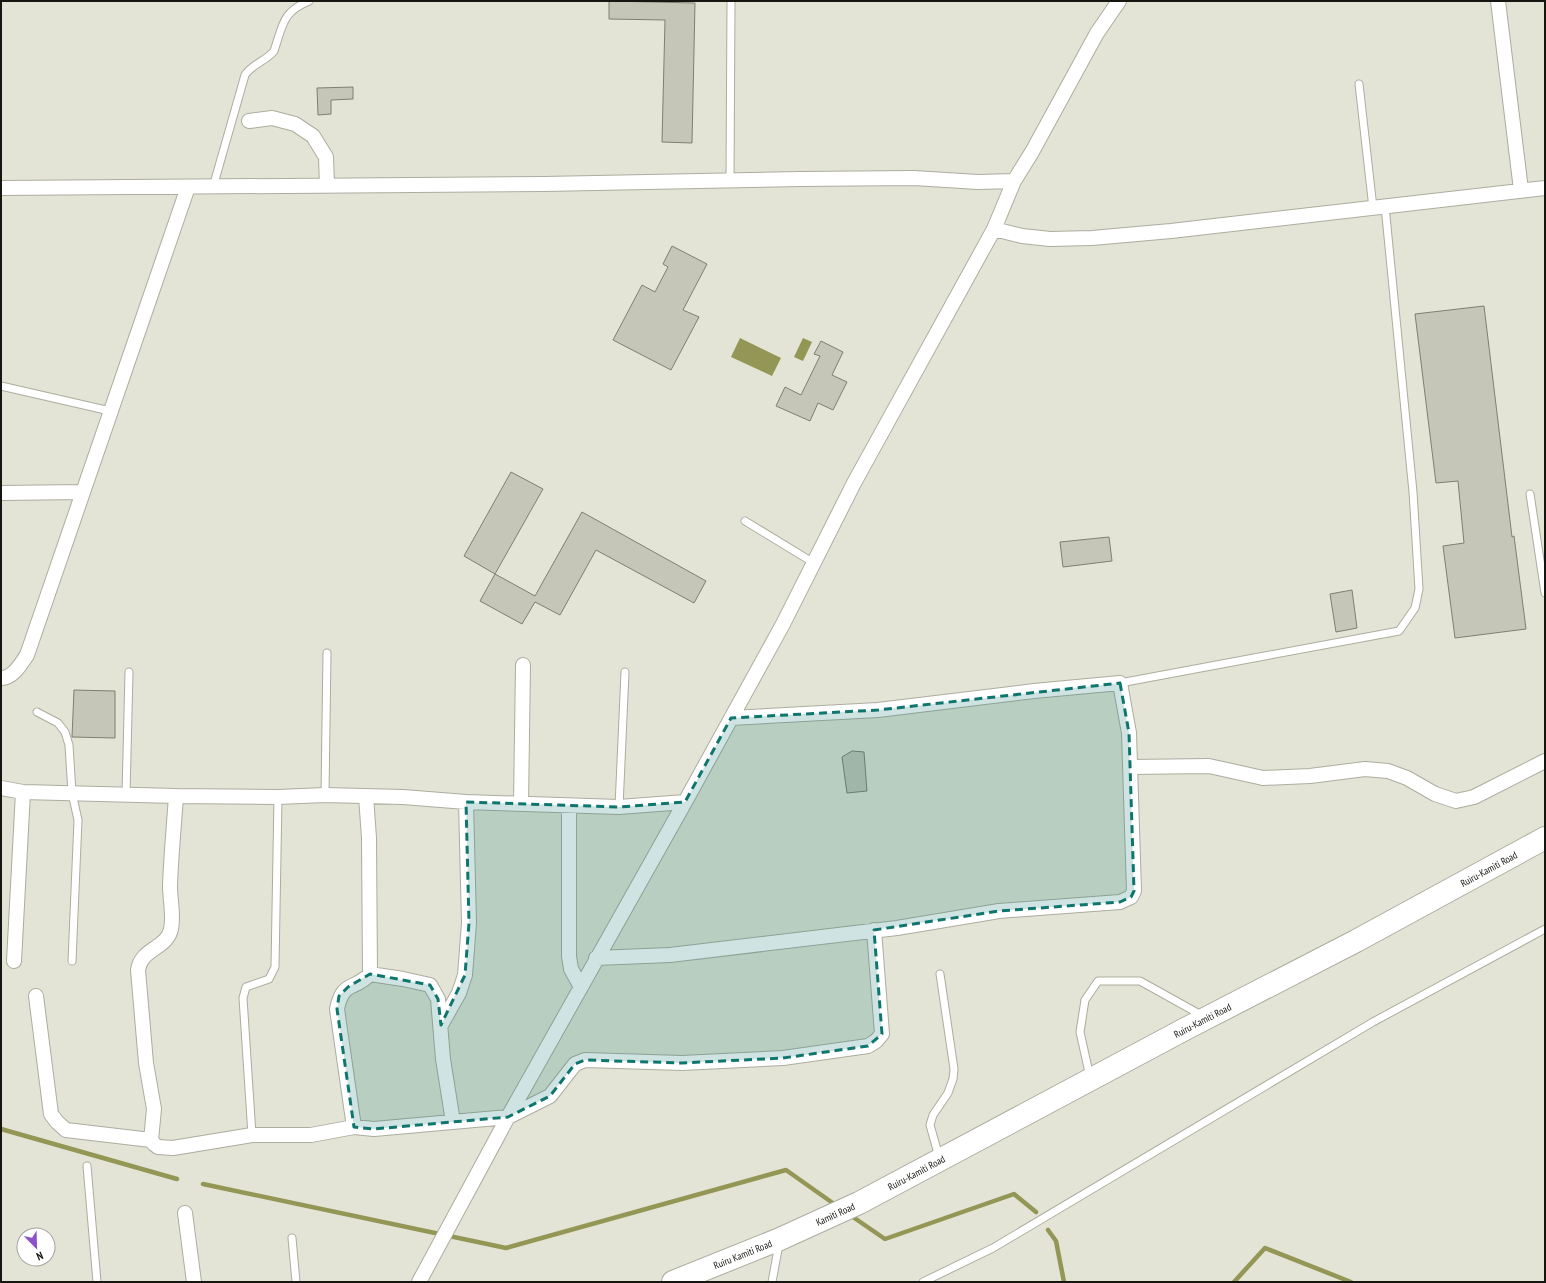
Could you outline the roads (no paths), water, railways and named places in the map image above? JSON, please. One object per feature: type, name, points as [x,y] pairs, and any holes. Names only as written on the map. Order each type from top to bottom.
[{"type":"main road","name":"Ruiru-Kamiti Road","points":[[859,1203],[940,1158],[1356,941],[1545,838]]},
{"type":"main road","name":"Kamiti Road","points":[[812,1225],[859,1203]]},
{"type":"main road","name":"Ruiru Kamiti Road","points":[[673,1282],[812,1225]]},
{"type":"street","points":[[419,1282],[508,1117],[783,624],[854,483],[994,229],[1014,181],[1032,152],[1097,33],[1120,1]]},
{"type":"street","points":[[1498,1],[1521,190]]},
{"type":"street","points":[[249,121],[272,118],[295,124],[313,136],[326,157],[327,186]]},
{"type":"street","points":[[1,188],[327,186],[914,178],[978,182],[1014,181]]},
{"type":"street","points":[[1,678],[4,678],[16,670],[27,655],[188,187]]},
{"type":"street","points":[[994,229],[1022,236],[1067,239],[1171,231],[1545,188]]},
{"type":"street","points":[[1,493],[83,492]]},
{"type":"street","points":[[521,804],[523,665]]},
{"type":"street","points":[[596,958],[670,955],[874,930],[999,911],[1120,902],[1131,897],[1134,891],[1129,733],[1120,683],[1034,691],[878,710],[731,718]]},
{"type":"street","points":[[1130,768],[1209,766],[1263,778],[1310,776],[1365,769],[1388,771],[1407,778],[1435,794],[1456,801],[1474,797],[1545,761]]},
{"type":"street","points":[[1,788],[23,792],[176,796],[278,797],[325,794],[569,806],[619,807],[685,802]]},
{"type":"street","points":[[14,961],[23,792]]},
{"type":"street","points":[[151,1140],[154,1109],[146,1063],[138,970],[139,961],[144,955],[164,941],[172,929],[170,885],[176,796]]},
{"type":"street","points":[[354,1127],[336,1009],[339,996],[348,987],[364,980],[370,974],[369,838],[366,796]]},
{"type":"street","points":[[441,1025],[459,993],[465,975],[469,923],[466,802]]},
{"type":"street","points":[[569,806],[569,956],[571,969],[581,987]]},
{"type":"street","points":[[36,996],[51,1114],[57,1122],[66,1130],[151,1140],[154,1144],[164,1148],[206,1144],[252,1135],[311,1135],[354,1127],[374,1129],[508,1117],[550,1096],[575,1064],[585,1060],[682,1063],[768,1058],[868,1046],[876,1041],[882,1034],[874,930]]},
{"type":"street","points":[[370,974],[403,978],[430,985],[438,999],[441,1025],[442,1060],[453,1122]]},
{"type":"street","points":[[185,1213],[194,1282]]},
{"type":"lane","points":[[213,187],[245,75],[249,68],[270,56],[274,51],[288,14],[296,6],[309,1]]},
{"type":"lane","points":[[730,180],[731,1]]},
{"type":"lane","points":[[1120,683],[1399,631],[1415,608],[1419,589],[1413,492],[1379,207],[1359,84]]},
{"type":"lane","points":[[1,386],[110,411]]},
{"type":"lane","points":[[1530,494],[1545,594]]},
{"type":"lane","points":[[745,521],[814,563]]},
{"type":"lane","points":[[325,794],[326,652]]},
{"type":"lane","points":[[126,795],[129,672]]},
{"type":"lane","points":[[619,807],[626,672]]},
{"type":"lane","points":[[37,712],[51,718],[65,732],[69,745],[72,793],[78,828],[72,961]]},
{"type":"lane","points":[[252,1135],[243,998],[246,987],[269,979],[275,967],[278,797]]},
{"type":"lane","points":[[923,1282],[993,1248],[1373,1022],[1545,929]]},
{"type":"lane","points":[[940,974],[954,1069],[953,1079],[948,1093],[933,1115],[930,1125],[940,1158]]},
{"type":"lane","points":[[1091,1080],[1080,1032],[1085,1000],[1098,981],[1140,981],[1206,1018]]},
{"type":"lane","points":[[87,1166],[97,1282]]},
{"type":"lane","points":[[292,1238],[296,1282]]},
{"type":"lane","points":[[772,1282],[780,1239]]},
{"type":"waterway","points":[[1,1129],[177,1179]]},
{"type":"waterway","points":[[203,1184],[506,1248],[786,1170],[837,1206]]},
{"type":"waterway","points":[[850,1215],[885,1239],[1014,1194],[1036,1212]]},
{"type":"waterway","points":[[1048,1230],[1056,1241],[1064,1282]]},
{"type":"waterway","points":[[1234,1282],[1265,1248],[1351,1282]]}]
